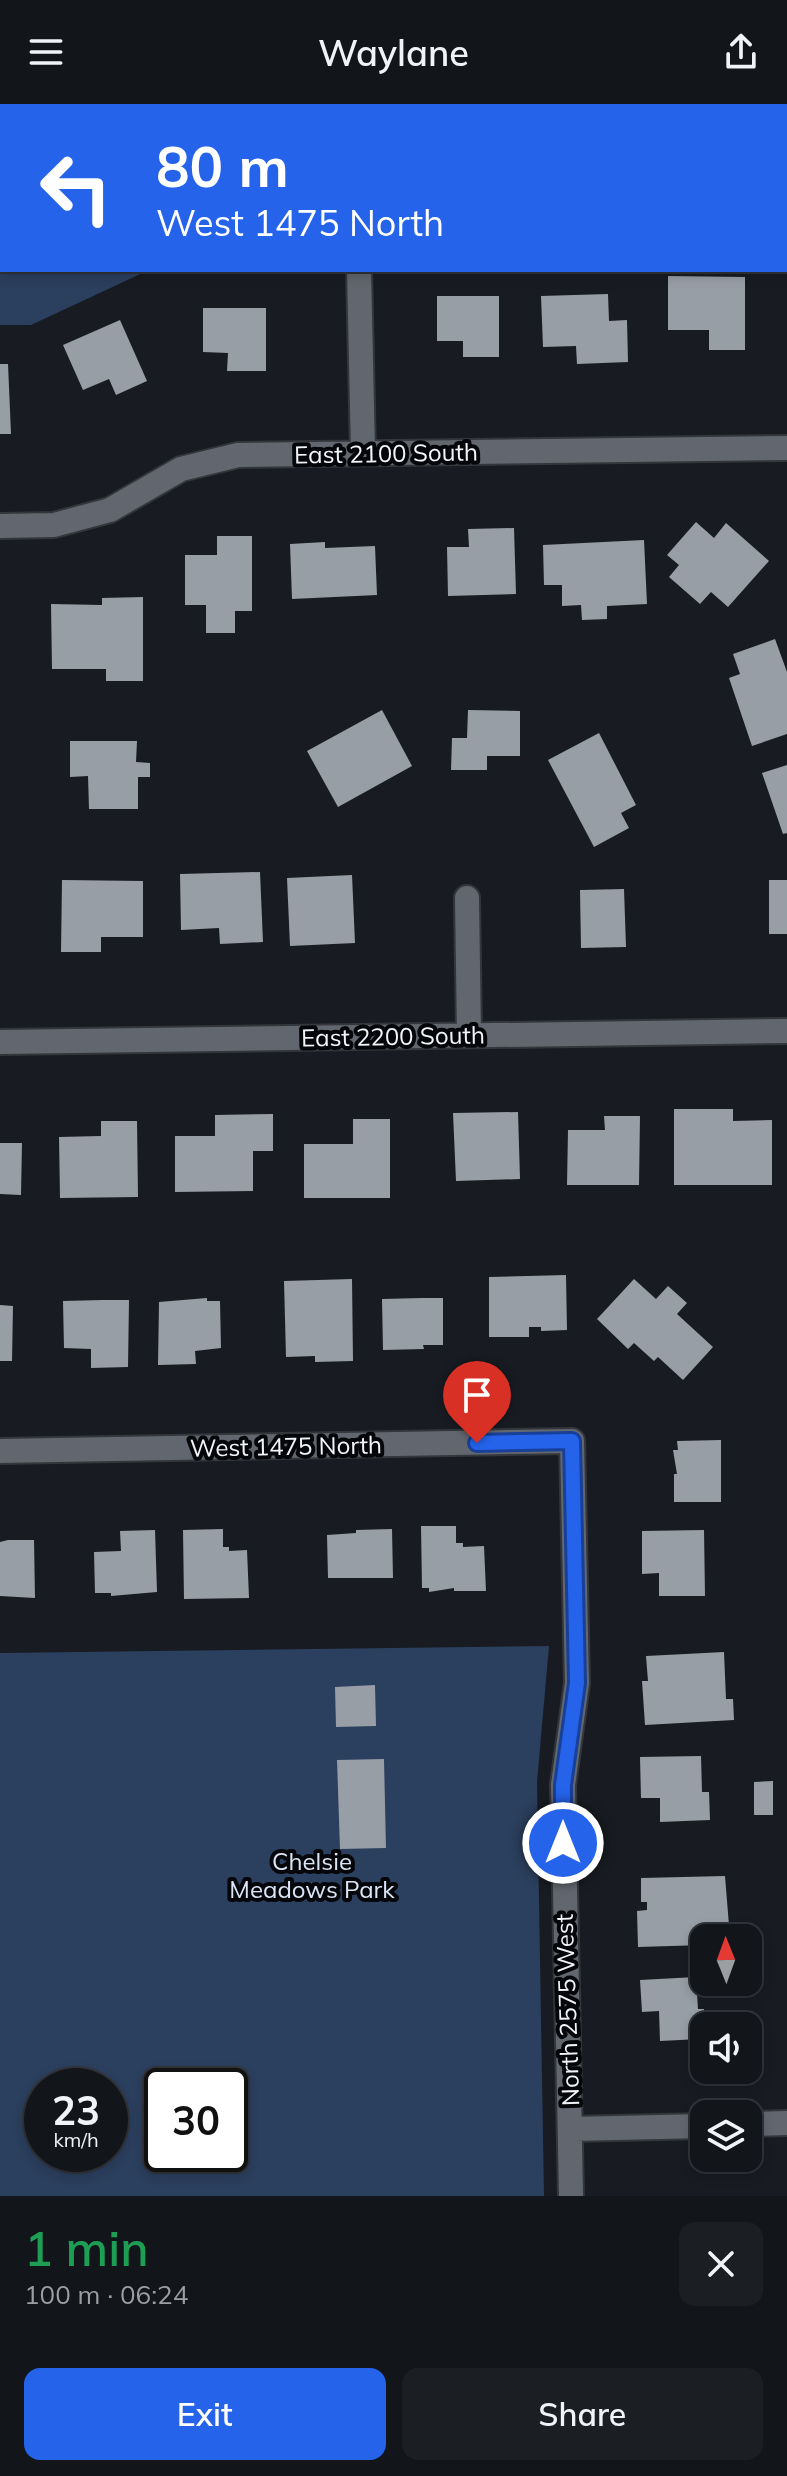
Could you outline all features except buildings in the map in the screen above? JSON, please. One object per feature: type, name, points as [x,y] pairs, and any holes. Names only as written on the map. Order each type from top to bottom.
[{"type":"street","points":[[359,272],[363,453]]},
{"type":"street","name":"East 2100 South","points":[[0,526],[54,525],[110,510],[181,469],[238,455],[787,448]]},
{"type":"street","points":[[467,898],[469,1035]]},
{"type":"street","name":"East 2200 South","points":[[0,1042],[787,1031]]},
{"type":"street","name":"West 1475 North","points":[[0,1451],[572,1441]]},
{"type":"street","name":"North 2575 West","points":[[571,2196],[563,1785],[577,1683],[572,1441]]},
{"type":"street","points":[[762,2124],[787,2123]]},
{"type":"street","points":[[571,2129],[690,2126]]},
{"type":"green space","points":[[0,272],[145,272],[31,325],[0,325]]},
{"type":"green space","name":"Chelsie Meadows Park","points":[[549,1646],[537,1782],[544,2196],[0,2196],[0,1653]]},
{"type":"route","points":[[477,1443],[572,1441],[577,1683],[563,1785],[563,1843]]}]
